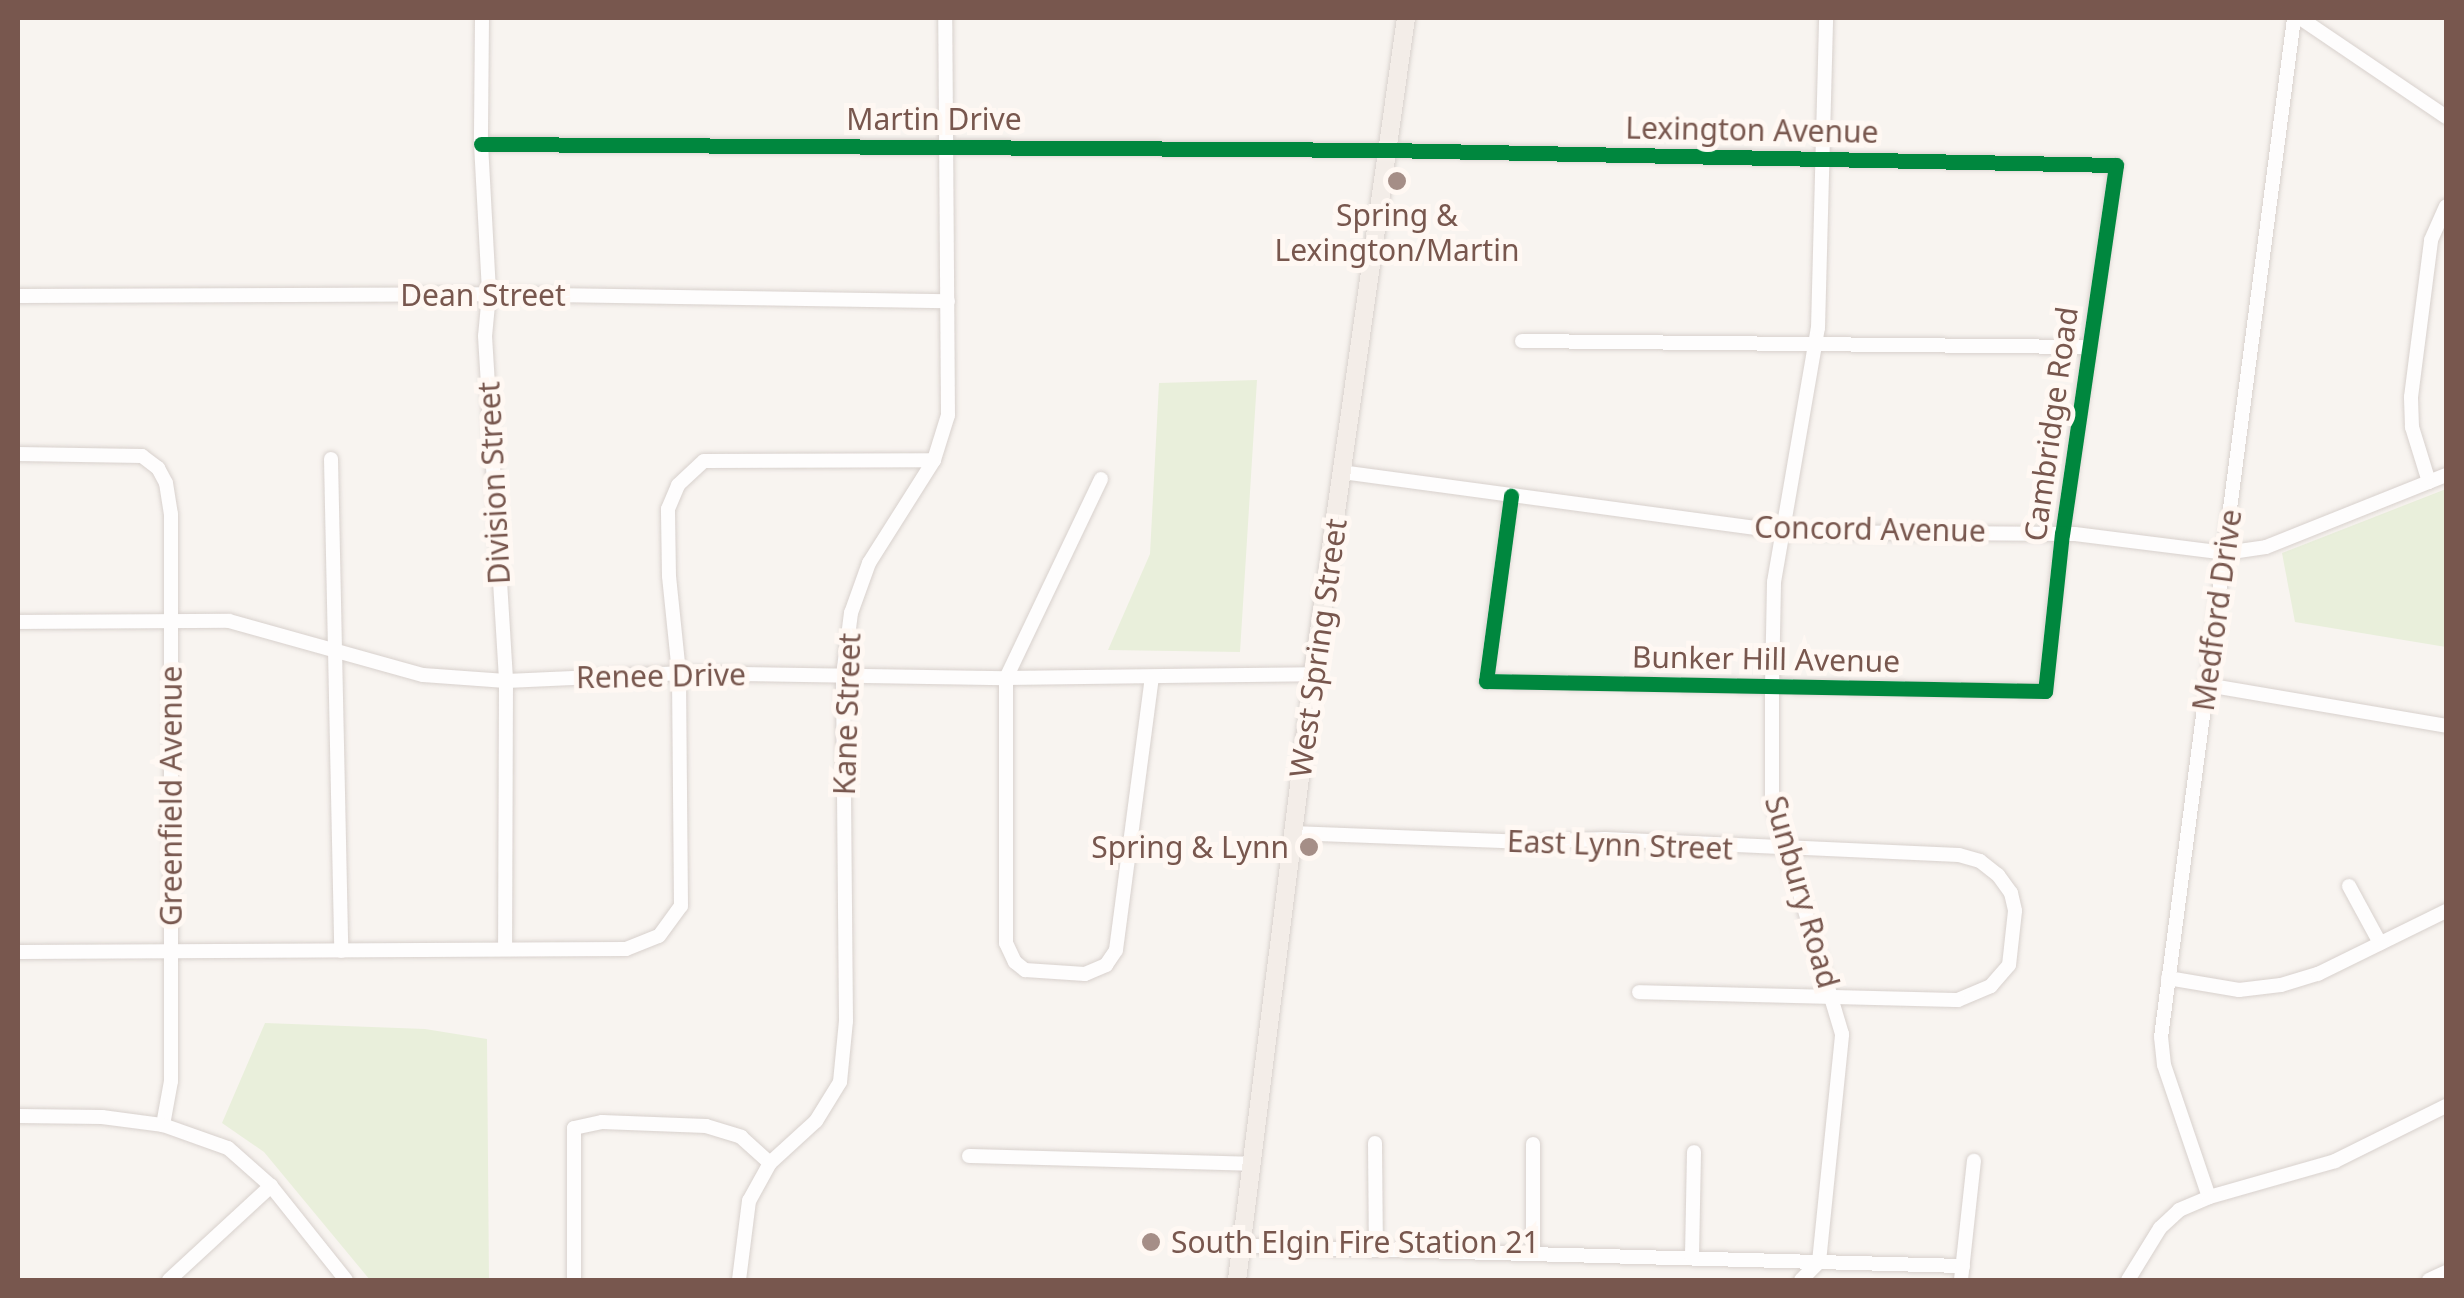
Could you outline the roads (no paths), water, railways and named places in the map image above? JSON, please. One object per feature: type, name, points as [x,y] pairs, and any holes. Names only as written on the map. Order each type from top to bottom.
[{"type":"main road","name":"West Spring Street","points":[[1237,1280],[1313,674],[1406,18]]},
{"type":"street","name":"Division Street","points":[[482,18],[481,144],[489,294],[485,336],[506,681],[506,950]]},
{"type":"street","name":"Kane Street","points":[[738,1280],[749,1201],[770,1163],[816,1121],[840,1082],[846,1021],[843,676],[851,613],[869,563],[934,460],[948,415],[945,18]]},
{"type":"street","name":"Sunbury Road","points":[[1819,1262],[1842,1034],[1772,800],[1772,687],[1774,582],[1816,344],[1826,18]]},
{"type":"street","points":[[2297,18],[2446,117]]},
{"type":"street","name":"Medford Drive","points":[[2209,1197],[2164,1065],[2161,1037],[2297,18]]},
{"type":"street","name":"Martin Drive","points":[[481,144],[1388,150]]},
{"type":"street","name":"Lexington Avenue","points":[[1388,150],[2116,165]]},
{"type":"street","name":"Cambridge Road","points":[[2044,691],[2062,533],[2116,165]]},
{"type":"street","points":[[2429,482],[2412,427],[2410,397],[2431,240],[2446,206]]},
{"type":"street","name":"Dean Street","points":[[18,296],[489,294],[948,302]]},
{"type":"street","points":[[1522,341],[2090,348]]},
{"type":"street","name":"Greenfield Avenue","points":[[18,454],[142,456],[158,468],[166,483],[171,514],[171,1081],[162,1125]]},
{"type":"street","points":[[331,459],[338,654],[341,951]]},
{"type":"street","points":[[18,952],[626,949],[659,936],[681,906],[679,672],[668,509],[678,485],[704,462],[934,460]]},
{"type":"street","name":"Concord Avenue","points":[[1342,472],[1784,532],[2062,533],[2224,553],[2266,547],[2446,475]]},
{"type":"street","points":[[1101,479],[1006,678],[1006,934],[1015,962],[1034,973],[1085,974],[1106,965],[1116,950],[1152,677]]},
{"type":"street","name":"Bunker Hill Avenue","points":[[1512,496],[1486,682],[2044,691]]},
{"type":"street","name":"Renee Drive","points":[[18,622],[229,621],[302,638],[338,654],[423,675],[506,681],[679,672],[1006,678],[1313,674]]},
{"type":"street","points":[[2207,686],[2446,726]]},
{"type":"street","name":"East Lynn Street","points":[[1292,833],[1528,842],[1605,839],[1784,850],[1959,854],[1980,861],[1998,874],[2011,893],[2015,910],[2010,966],[1991,986],[1958,1000],[1832,996]]},
{"type":"street","points":[[2349,886],[2380,943]]},
{"type":"street","points":[[2168,978],[2239,990],[2281,985],[2318,974],[2446,911]]},
{"type":"street","points":[[1639,992],[1832,996]]},
{"type":"street","points":[[2128,1280],[2160,1228],[2179,1210],[2209,1197],[2336,1161],[2446,1106]]},
{"type":"street","points":[[18,1116],[102,1117],[162,1125],[228,1148],[271,1186],[346,1280]]},
{"type":"street","points":[[574,1280],[574,1128],[602,1122],[706,1126],[741,1137],[770,1163]]},
{"type":"street","points":[[1375,1143],[1376,1248]]},
{"type":"street","points":[[1533,1253],[1534,1144]]},
{"type":"street","points":[[1692,1256],[1694,1152]]},
{"type":"street","points":[[969,1156],[1252,1164]]},
{"type":"street","points":[[1242,1246],[1692,1256],[1962,1273],[1974,1161]]},
{"type":"street","points":[[168,1280],[271,1186]]},
{"type":"street","points":[[1801,1280],[1819,1262]]},
{"type":"street","points":[[2429,1280],[2446,1272]]},
{"type":"place","name":"Spring & Lexington/Martin","points":[[1397,181]]},
{"type":"place","name":"Spring & Lynn","points":[[1309,847]]},
{"type":"place","name":"South Elgin Fire Station 21","points":[[1151,1242]]}]
